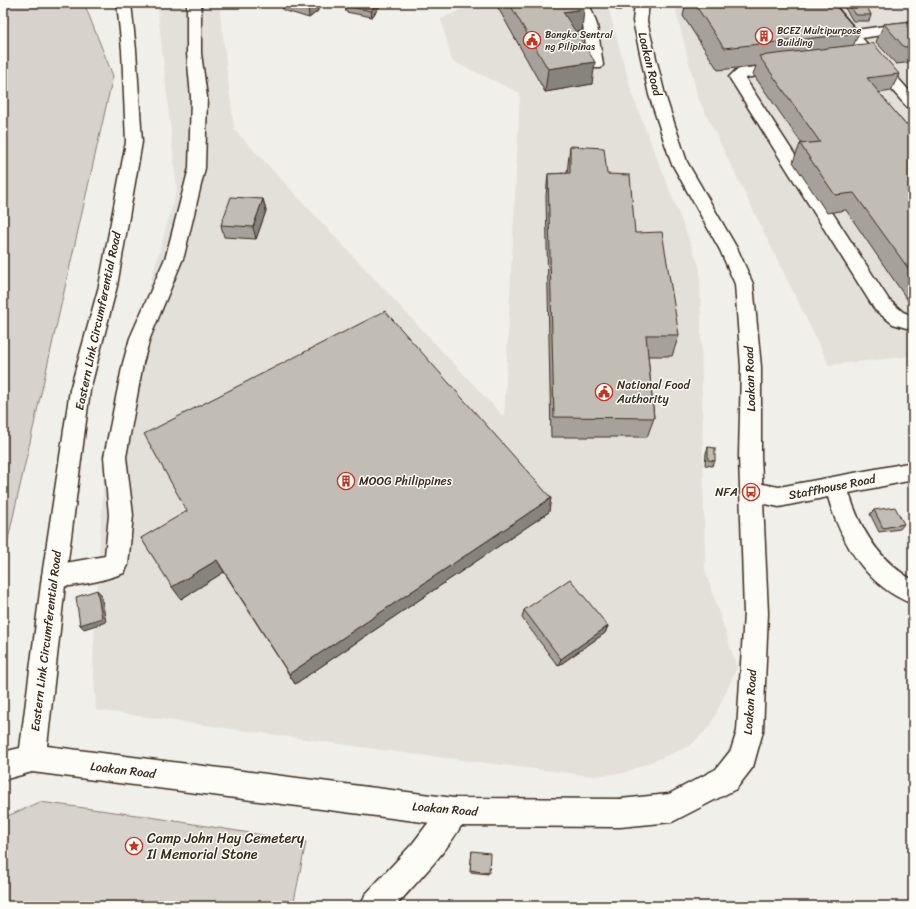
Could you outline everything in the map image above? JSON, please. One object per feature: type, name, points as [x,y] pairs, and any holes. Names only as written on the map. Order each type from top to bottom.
[{"type":"main road","name":"Eastern Link Circumferential Road","points":[[32,758],[54,576],[80,390],[108,286],[134,142],[129,50],[124,3]]},
{"type":"main road","points":[[54,576],[85,572],[116,565],[121,515],[115,457],[133,363],[140,338],[175,256],[197,168],[199,97],[194,53],[194,3]]},
{"type":"main road","points":[[582,3],[590,25],[596,65]]},
{"type":"main road","name":"Loakan Road","points":[[3,766],[32,758],[454,812],[620,813],[672,808],[726,779],[743,757],[750,731],[756,613],[752,492],[751,367],[744,284],[729,250],[679,162],[657,95],[641,28],[640,21],[642,3]]},
{"type":"main road","points":[[826,3],[851,35],[862,58],[913,104]]},
{"type":"main road","points":[[851,35],[913,26]]},
{"type":"main road","points":[[800,66],[745,72],[737,77],[738,82],[882,305],[890,314],[904,321],[913,323]]},
{"type":"main road","name":"Staffhouse Road","points":[[752,492],[779,497],[913,471]]},
{"type":"main road","points":[[836,487],[850,529],[862,551],[885,575],[913,593]]},
{"type":"main road","points":[[376,906],[423,853],[454,812]]},
{"type":"shaded area","points":[[3,3],[84,3],[113,76],[3,561]]},
{"type":"shaded area","name":"MOOG Philippines","points":[[157,3],[219,3],[234,129],[504,417],[520,93],[452,61],[441,19],[475,3],[607,3],[633,97],[700,268],[705,570],[737,667],[711,725],[690,746],[624,773],[593,776],[404,753],[96,710],[93,660],[106,437],[177,190]]},
{"type":"shaded area","points":[[684,3],[913,3],[913,356],[829,365],[698,98],[676,11]]},
{"type":"shaded area","points":[[40,802],[144,816],[306,842],[293,906],[3,906],[3,818]]},
{"type":"building","points":[[297,3],[311,3],[308,6]]},
{"type":"building","points":[[348,3],[377,3],[371,11],[345,6]]},
{"type":"building","points":[[509,3],[580,3],[584,9],[563,12],[595,62],[548,69]]},
{"type":"building","points":[[694,3],[833,3],[859,33],[724,48]]},
{"type":"building","points":[[848,3],[865,3],[871,15],[855,15]]},
{"type":"building","points":[[913,21],[913,46],[904,47],[884,24]]},
{"type":"building","points":[[873,43],[899,74],[867,78],[905,124],[913,123],[913,275],[854,193],[835,195],[800,144],[820,142],[759,56]]},
{"type":"building","points":[[570,146],[604,148],[607,174],[630,175],[635,233],[662,232],[679,335],[646,335],[654,418],[554,417],[548,174],[570,173]]},
{"type":"building","points":[[231,197],[263,199],[253,227],[221,225]]},
{"type":"building","name":"MOOG Philippines","points":[[385,311],[551,498],[289,674],[217,560],[172,587],[141,538],[187,511],[144,434]]},
{"type":"building","points":[[708,447],[715,448],[715,461],[708,460]]},
{"type":"building","points":[[895,507],[904,524],[883,528],[874,510]]},
{"type":"building","points":[[570,579],[608,626],[561,659],[524,610]]},
{"type":"building","points":[[97,590],[102,618],[80,625],[76,597]]},
{"type":"building","points":[[472,851],[490,853],[489,873],[470,870]]},
{"type":"place","name":"BCEZ Multipurpose Building","points":[[764,36]]},
{"type":"place","name":"Bangko Sentral ng Pilipinas","points":[[532,40]]},
{"type":"place","name":"National Food Authority","points":[[604,392]]},
{"type":"place","name":"MOOG Philippines","points":[[346,481]]},
{"type":"place","name":"NFA","points":[[751,492]]},
{"type":"place","name":"Camp John Hay Cemetery II Memorial Stone","points":[[134,846]]}]
